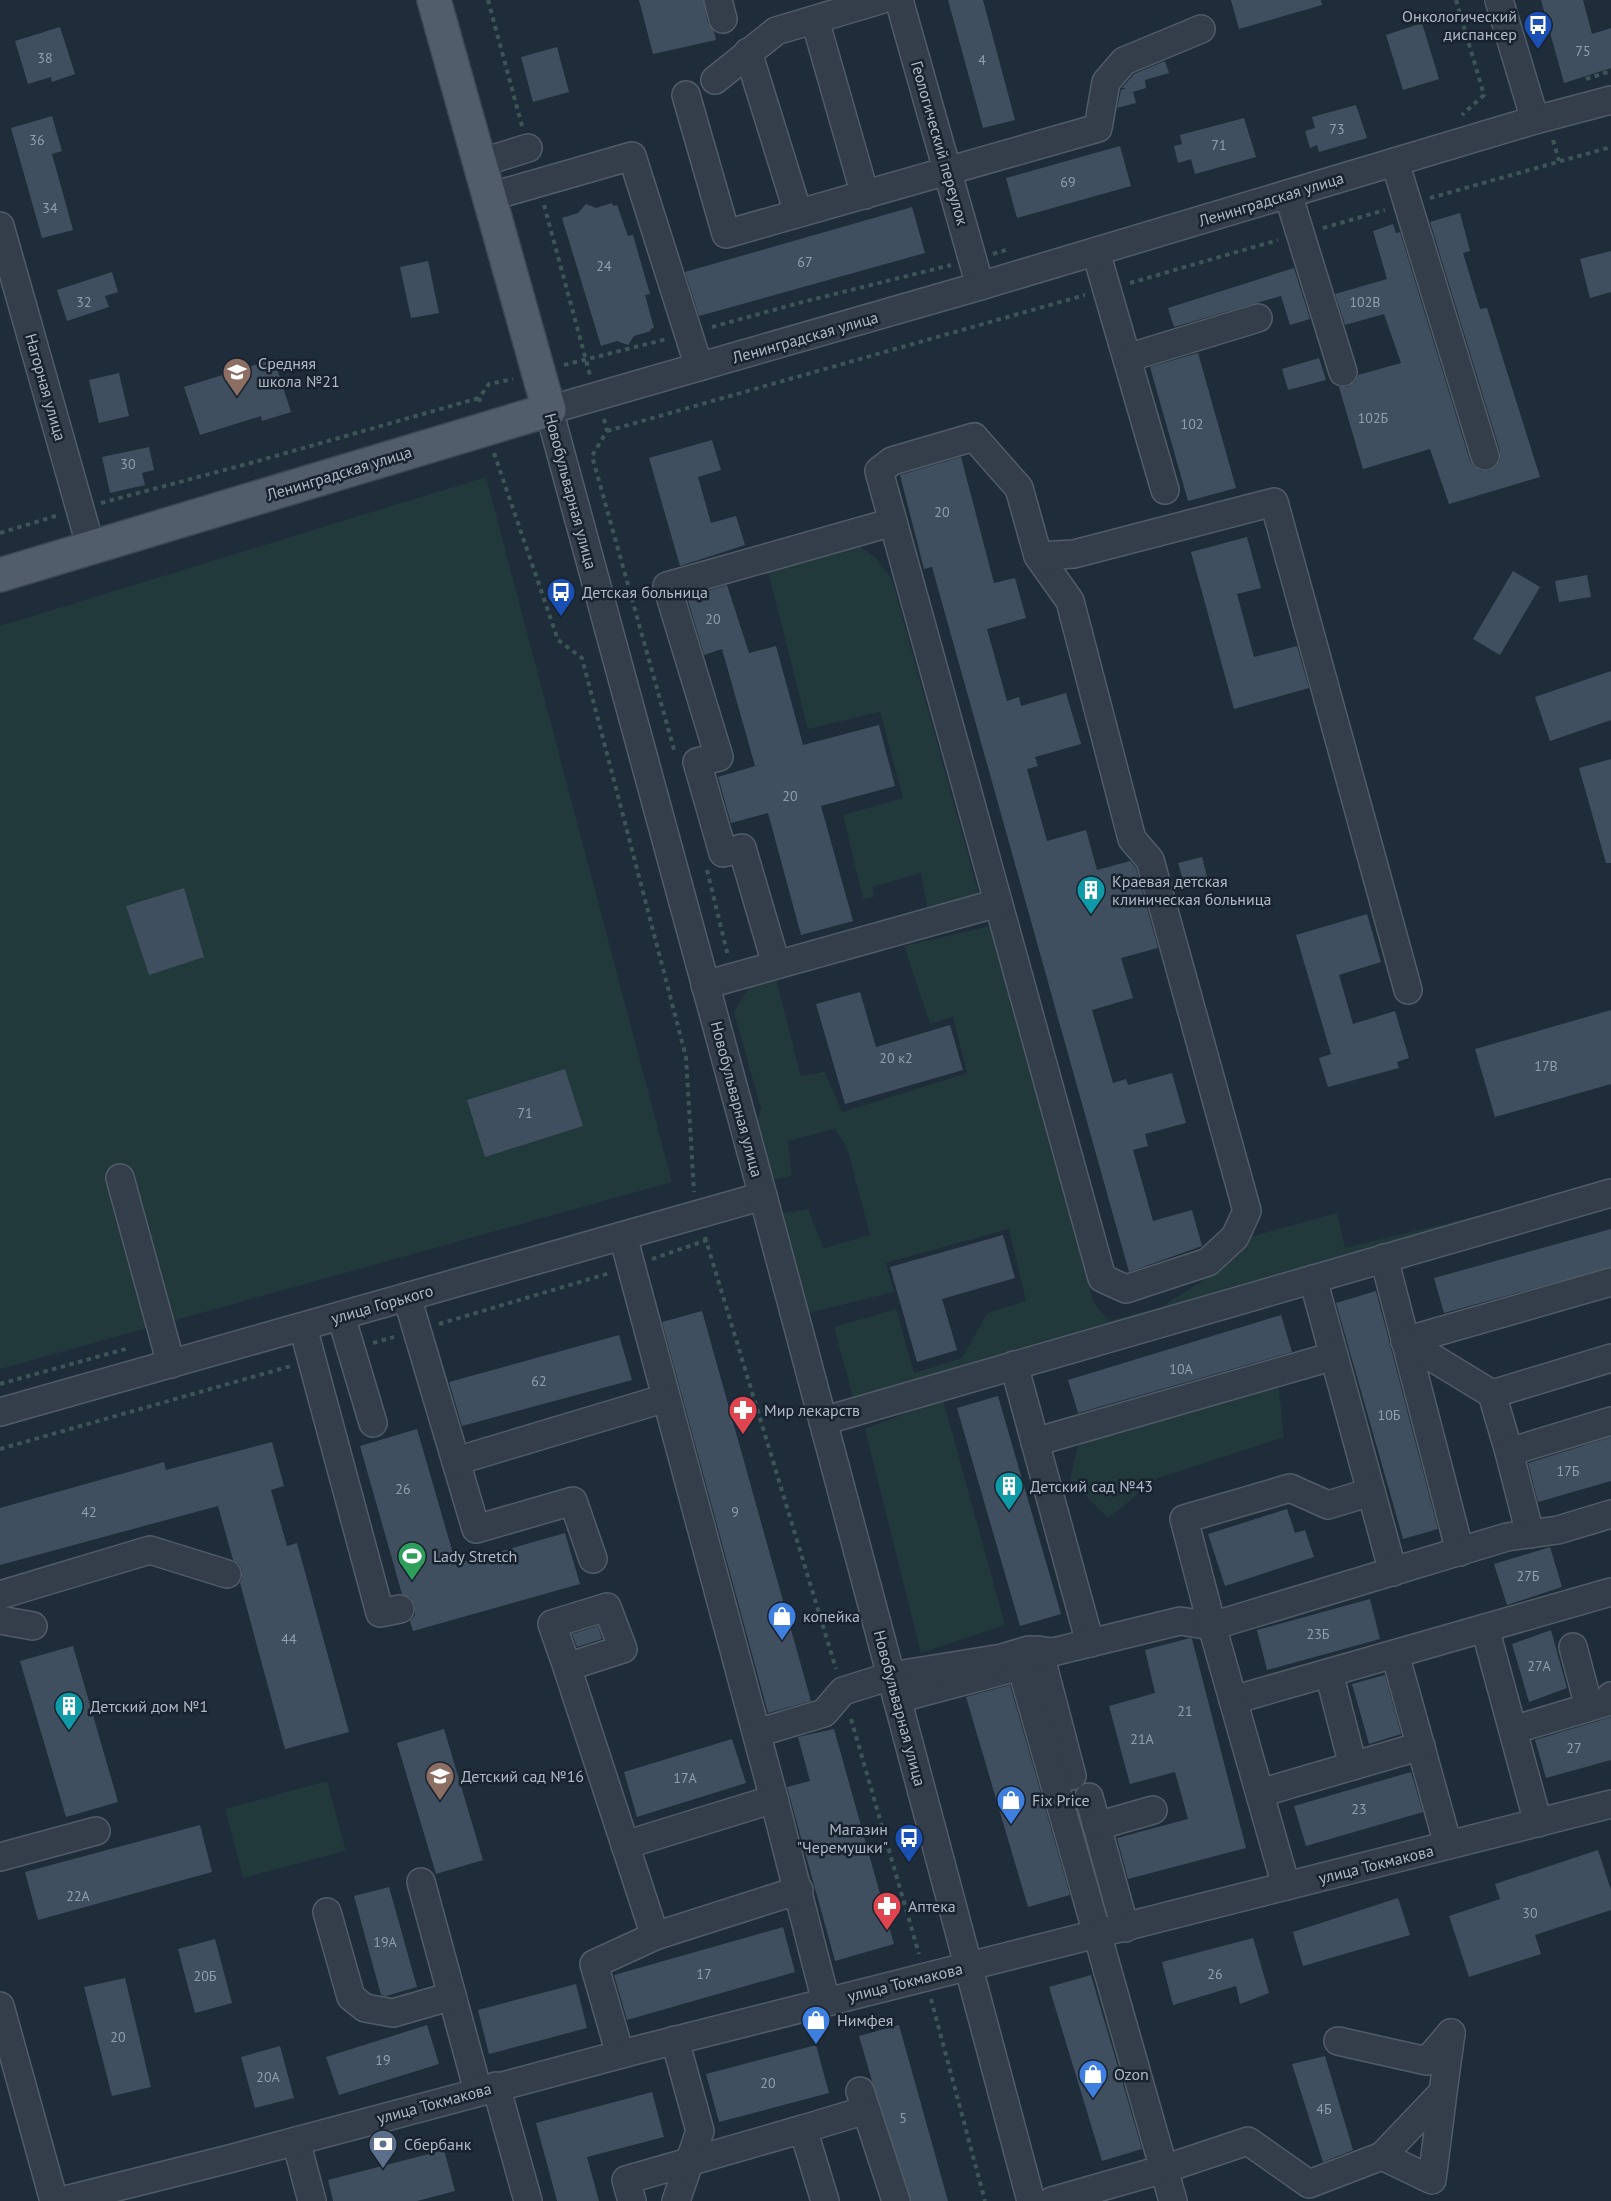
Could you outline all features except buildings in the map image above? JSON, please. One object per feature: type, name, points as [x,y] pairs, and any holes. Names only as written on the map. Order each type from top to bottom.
[{"type":"main road","name":"Новобульварная улица","points":[[434,0],[549,410]]},
{"type":"main road","name":"Ленинградская улица","points":[[0,575],[91,548],[482,413],[549,410]]},
{"type":"street","points":[[715,80],[776,32],[880,0]]},
{"type":"street","name":"Геологический переулок","points":[[899,0],[980,286]]},
{"type":"street","points":[[1499,0],[1535,120]]},
{"type":"street","points":[[815,20],[865,195]]},
{"type":"street","points":[[686,95],[726,234],[1098,128],[1106,81],[1124,61],[1201,28]]},
{"type":"street","points":[[748,52],[798,213]]},
{"type":"street","name":"Ленинградская улица","points":[[549,410],[1096,252],[1535,120],[1611,100]]},
{"type":"street","points":[[480,163],[528,148]]},
{"type":"street","points":[[489,196],[632,156],[699,367]]},
{"type":"street","points":[[1395,162],[1485,456]]},
{"type":"street","points":[[1288,194],[1343,372]]},
{"type":"street","name":"Нагорная улица","points":[[0,226],[91,548]]},
{"type":"street","points":[[1096,252],[1165,490]]},
{"type":"street","points":[[1126,358],[1258,318]]},
{"type":"street","name":"Новобульварная улица","points":[[549,410],[1033,2200]]},
{"type":"street","points":[[974,437],[1019,488],[1038,556],[1070,601],[1132,839],[1150,860],[1247,1211],[1235,1237],[1208,1262],[1126,1289],[1102,1278],[893,522],[879,471],[892,461],[974,437]]},
{"type":"street","points":[[1038,556],[1074,554],[1274,502],[1408,990]]},
{"type":"street","points":[[777,964],[742,848],[723,854],[697,762],[719,757],[667,586],[893,522]]},
{"type":"street","points":[[705,985],[998,903]]},
{"type":"street","points":[[120,1178],[171,1364]]},
{"type":"street","points":[[823,1420],[1611,1193]]},
{"type":"street","name":"улица Горького","points":[[0,1412],[763,1196]]},
{"type":"street","points":[[623,1236],[799,1890],[826,2002]]},
{"type":"street","points":[[1384,1258],[1460,1552]]},
{"type":"street","points":[[1313,1279],[1393,1572]]},
{"type":"street","points":[[1405,1341],[1611,1282]]},
{"type":"street","points":[[406,1297],[476,1529],[573,1501],[593,1559]]},
{"type":"street","points":[[342,1316],[373,1423]]},
{"type":"street","points":[[303,1327],[380,1613],[400,1608]]},
{"type":"street","points":[[1405,1341],[1492,1394],[1530,1534]]},
{"type":"street","points":[[1035,1442],[1334,1356]]},
{"type":"street","points":[[1492,1394],[1611,1358]]},
{"type":"street","points":[[1014,1365],[1090,1643]]},
{"type":"street","points":[[456,1461],[666,1398]]},
{"type":"street","points":[[1509,1452],[1611,1420]]},
{"type":"street","points":[[1287,1887],[1212,1626],[1184,1519],[1290,1488],[1328,1505],[1371,1492]]},
{"type":"street","points":[[894,1688],[1029,1650],[1053,1652],[1180,1621],[1212,1626],[1507,1538],[1558,1530],[1611,1514]]},
{"type":"street","points":[[0,1595],[150,1550],[227,1574]]},
{"type":"street","points":[[1233,1700],[1611,1592]]},
{"type":"street","points":[[0,1620],[33,1626]]},
{"type":"street","points":[[1485,1628],[1538,1823]]},
{"type":"street","points":[[1513,1730],[1600,1702],[1573,1647]]},
{"type":"street","points":[[1039,1650],[1081,1787],[1097,1826],[1125,1928]]},
{"type":"street","points":[[1395,1654],[1448,1845]]},
{"type":"street","points":[[757,1733],[824,1713],[843,1691],[894,1688],[1021,1666],[1173,2201]]},
{"type":"street","points":[[567,1667],[655,1936]]},
{"type":"street","points":[[1329,1672],[1353,1766]]},
{"type":"street","points":[[1260,1793],[1421,1746]]},
{"type":"street","points":[[626,1845],[774,1799]]},
{"type":"street","name":"улица Токмакова","points":[[61,2201],[620,2054],[1611,1804]]},
{"type":"street","points":[[1097,1826],[1153,1810]]},
{"type":"street","points":[[0,1857],[96,1831]]},
{"type":"street","points":[[421,1882],[452,1996],[487,2089],[522,2200]]},
{"type":"street","points":[[620,2054],[594,1964],[655,1936],[799,1890]]},
{"type":"street","points":[[327,1912],[351,1997],[365,2008],[393,2013],[452,1996]]},
{"type":"street","points":[[0,2006],[54,2201]]},
{"type":"street","points":[[1338,2041],[1427,2061],[1451,2033],[1431,2191],[1382,2156]]},
{"type":"street","points":[[675,2040],[700,2131],[676,2201]]},
{"type":"street","points":[[1033,2200],[1164,2169],[1248,2141],[1309,2184],[1382,2156],[1443,2092]]},
{"type":"street","points":[[632,2201],[627,2180],[803,2129],[863,2101],[896,2201]]},
{"type":"street","points":[[803,2129],[825,2201]]},
{"type":"street","points":[[296,2141],[312,2201]]},
{"type":"path","points":[[1456,0],[1484,95],[1459,118]]},
{"type":"path","points":[[1580,81],[1611,71]]},
{"type":"path","points":[[1559,161],[1611,147]]},
{"type":"path","points":[[585,359],[689,334],[799,303],[1018,247]]},
{"type":"path","points":[[489,384],[482,413],[558,640],[582,658],[686,1057],[692,1177],[697,1216],[843,1691],[925,1978],[985,2201]]},
{"type":"path","points":[[0,533],[258,461],[482,413]]},
{"type":"green space","points":[[486,477],[672,1182],[0,1369],[0,626]]},
{"type":"green space","points":[[851,540],[877,559],[892,579],[979,895],[929,917],[921,873],[872,887],[874,897],[863,899],[843,815],[903,798],[880,712],[808,729],[766,564]]},
{"type":"green space","points":[[990,926],[1094,1303],[1109,1321],[1161,1307],[1218,1271],[1253,1236],[1337,1213],[1345,1248],[1480,1215],[1482,1224],[855,1404],[834,1327],[896,1309],[914,1373],[962,1358],[987,1313],[1026,1301],[1009,1229],[886,1263],[894,1292],[809,1313],[783,1213],[808,1209],[824,1248],[870,1235],[847,1148],[835,1129],[788,1141],[792,1176],[772,1180],[756,1123],[761,1109],[734,1012],[753,981],[775,975],[801,1076],[825,1072],[842,1112],[967,1073],[953,1017],[930,1024],[904,946]]},
{"type":"green space","points":[[1278,1381],[1284,1437],[1158,1478],[1108,1518],[1070,1480],[1078,1444]]},
{"type":"green space","points":[[943,1399],[1005,1625],[921,1653],[865,1429]]},
{"type":"green space","points":[[327,1781],[346,1851],[243,1878],[225,1809]]},
{"type":"place","name":"Онкологический диспансер","points":[[1538,50]]},
{"type":"place","name":"Средняя школа №21","points":[[237,398]]},
{"type":"place","name":"Детская больница","points":[[561,618]]},
{"type":"place","name":"Краевая детская клиническая больница","points":[[1091,916]]},
{"type":"place","name":"Мир лекарств","points":[[743,1436]]},
{"type":"place","name":"Детский сад №43","points":[[1009,1512]]},
{"type":"place","name":"Lady Stretch","points":[[412,1582]]},
{"type":"place","name":"копейка","points":[[782,1642]]},
{"type":"place","name":"Детский дом №1","points":[[69,1732]]},
{"type":"place","name":"Детский сад №16","points":[[440,1802]]},
{"type":"place","name":"Fix Price","points":[[1011,1826]]},
{"type":"place","name":"Магазин \"Черемушки\"","points":[[909,1864]]},
{"type":"place","name":"Аптека","points":[[887,1932]]},
{"type":"place","name":"Нимфея","points":[[816,2046]]},
{"type":"place","name":"Ozon","points":[[1093,2100]]},
{"type":"place","name":"Сбербанк","points":[[383,2170]]}]
